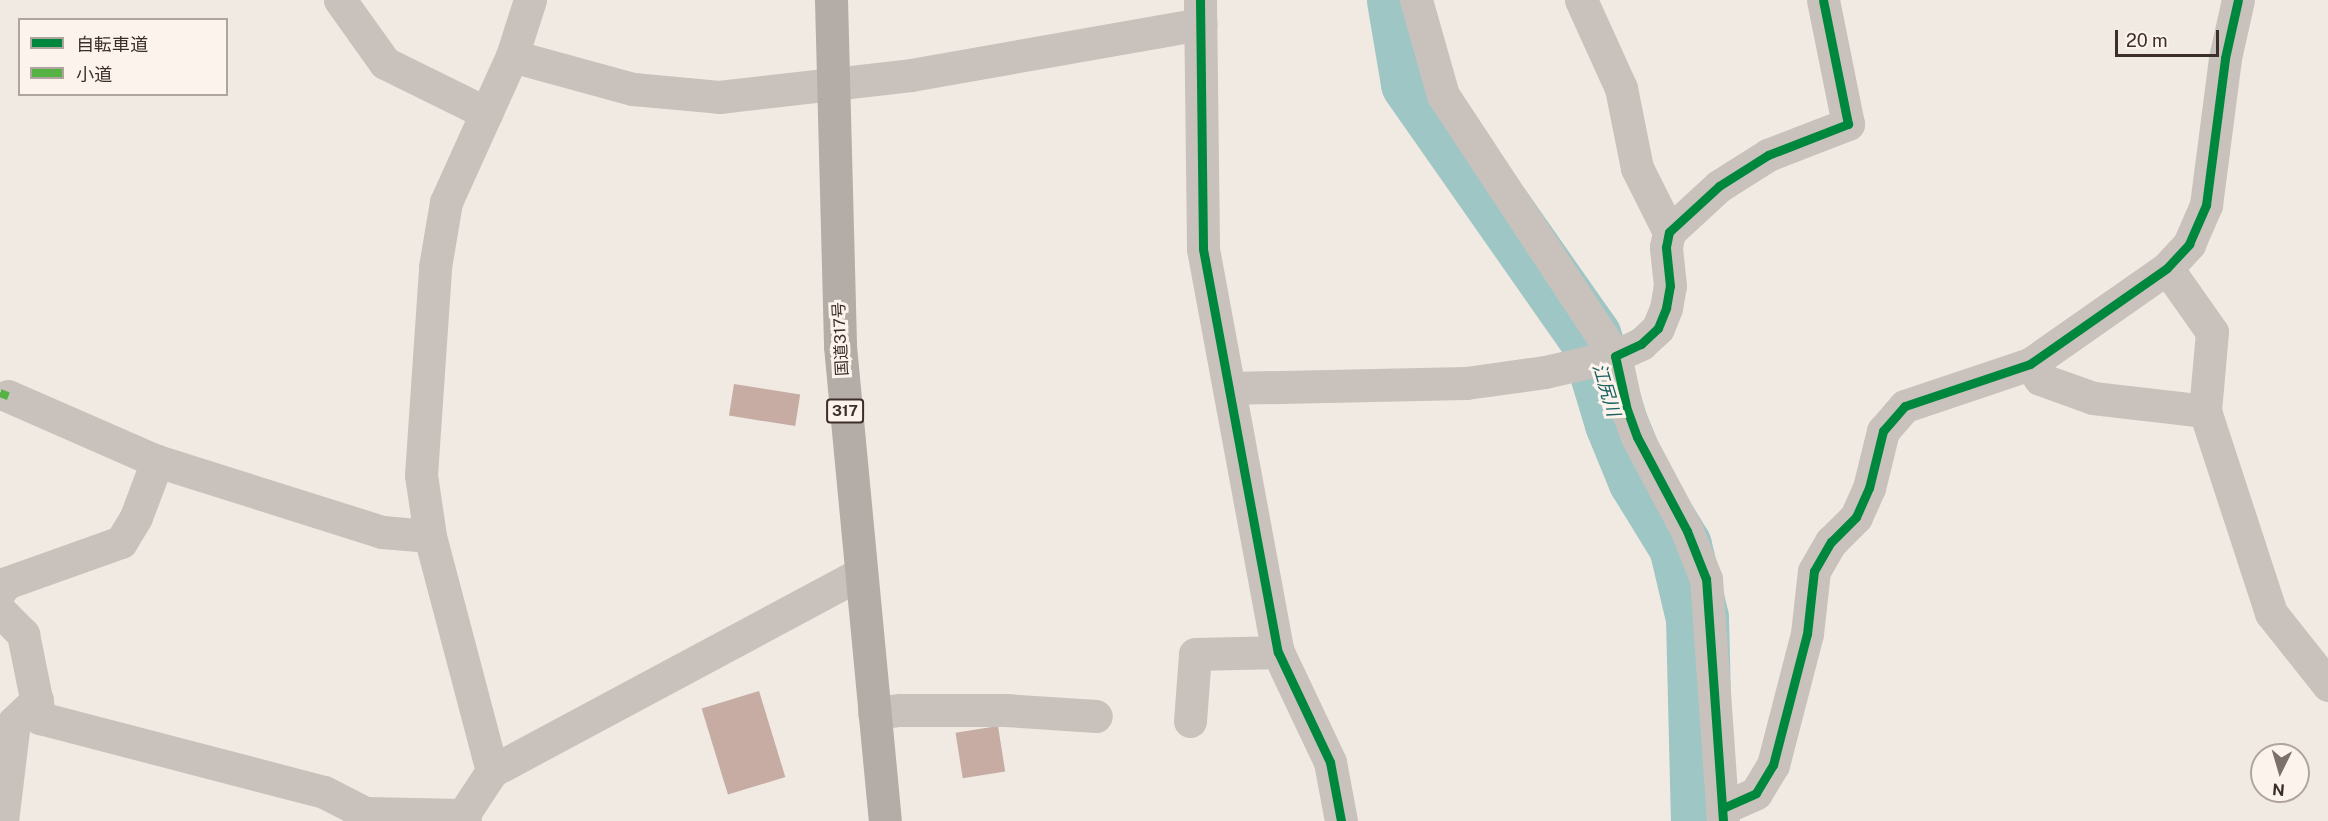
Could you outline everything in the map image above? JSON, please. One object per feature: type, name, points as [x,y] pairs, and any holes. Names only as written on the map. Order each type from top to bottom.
[{"type":"highway","name":"国道317号","points":[[831,0],[840,346],[885,821]]},
{"type":"street","points":[[340,0],[385,63],[486,112]]},
{"type":"street","points":[[492,771],[430,536],[422,475],[435,267],[446,202],[512,56],[530,0]]},
{"type":"street","points":[[1416,0],[1443,95],[1603,359],[1637,437],[1687,531],[1706,579],[1723,815],[1756,793],[1773,765],[1807,634],[1814,571],[1831,542],[1856,517],[1869,488],[1883,431],[1905,406],[2030,364],[2167,268],[2189,244],[2206,205],[2225,58],[2238,0]]},
{"type":"street","points":[[1581,0],[1621,88],[1637,168],[1661,221],[1669,232]]},
{"type":"street","points":[[1229,388],[1466,383],[1545,372],[1603,359],[1641,344],[1658,328],[1666,308],[1670,286],[1666,246],[1669,232],[1719,186],[1768,155],[1848,124],[1823,0]]},
{"type":"street","points":[[512,56],[633,89],[719,97],[833,82],[911,75],[1201,12],[1203,249],[1278,652],[1330,762],[1341,821]]},
{"type":"street","points":[[2167,268],[2212,332],[2205,411],[2271,613],[2328,685]]},
{"type":"street","points":[[2030,364],[2040,379],[2093,398],[2205,411]]},
{"type":"street","points":[[8,396],[157,461],[382,531],[430,536]]},
{"type":"street","points":[[0,591],[6,583],[121,542],[136,517],[157,461]]},
{"type":"street","points":[[0,611],[23,634],[40,718],[324,792],[362,817],[464,818],[492,771],[860,574]]},
{"type":"street","points":[[1190,721],[1194,654],[1278,652]]},
{"type":"street","points":[[2,821],[14,722],[37,700]]},
{"type":"street","points":[[874,713],[900,710],[1005,710],[1096,716]]},
{"type":"building","points":[[734,384],[800,394],[795,426],[729,416]]},
{"type":"building","points":[[759,691],[785,777],[728,795],[702,709]]},
{"type":"building","points":[[998,726],[1005,771],[963,778],[956,733]]},
{"type":"waterway","name":"江尻川","points":[[1398,0],[1412,83],[1590,337],[1616,423],[1639,479],[1680,546],[1697,618],[1702,821]]},
{"type":"marked path","points":[[0,393],[8,396]]},
{"type":"cycle path","points":[[1200,0],[1203,249],[1278,652],[1330,762],[1341,821]]},
{"type":"cycle path","points":[[1723,821],[1706,579],[1687,531],[1637,437],[1627,410],[1615,356],[1641,344],[1658,328],[1666,308],[1670,286],[1666,247],[1669,232],[1719,186],[1768,155],[1848,124],[1823,0]]},
{"type":"cycle path","points":[[1723,808],[1756,793],[1773,765],[1807,634],[1814,571],[1831,542],[1856,517],[1869,488],[1883,431],[1905,406],[2030,364],[2167,268],[2189,244],[2206,205],[2225,58],[2238,0]]}]
